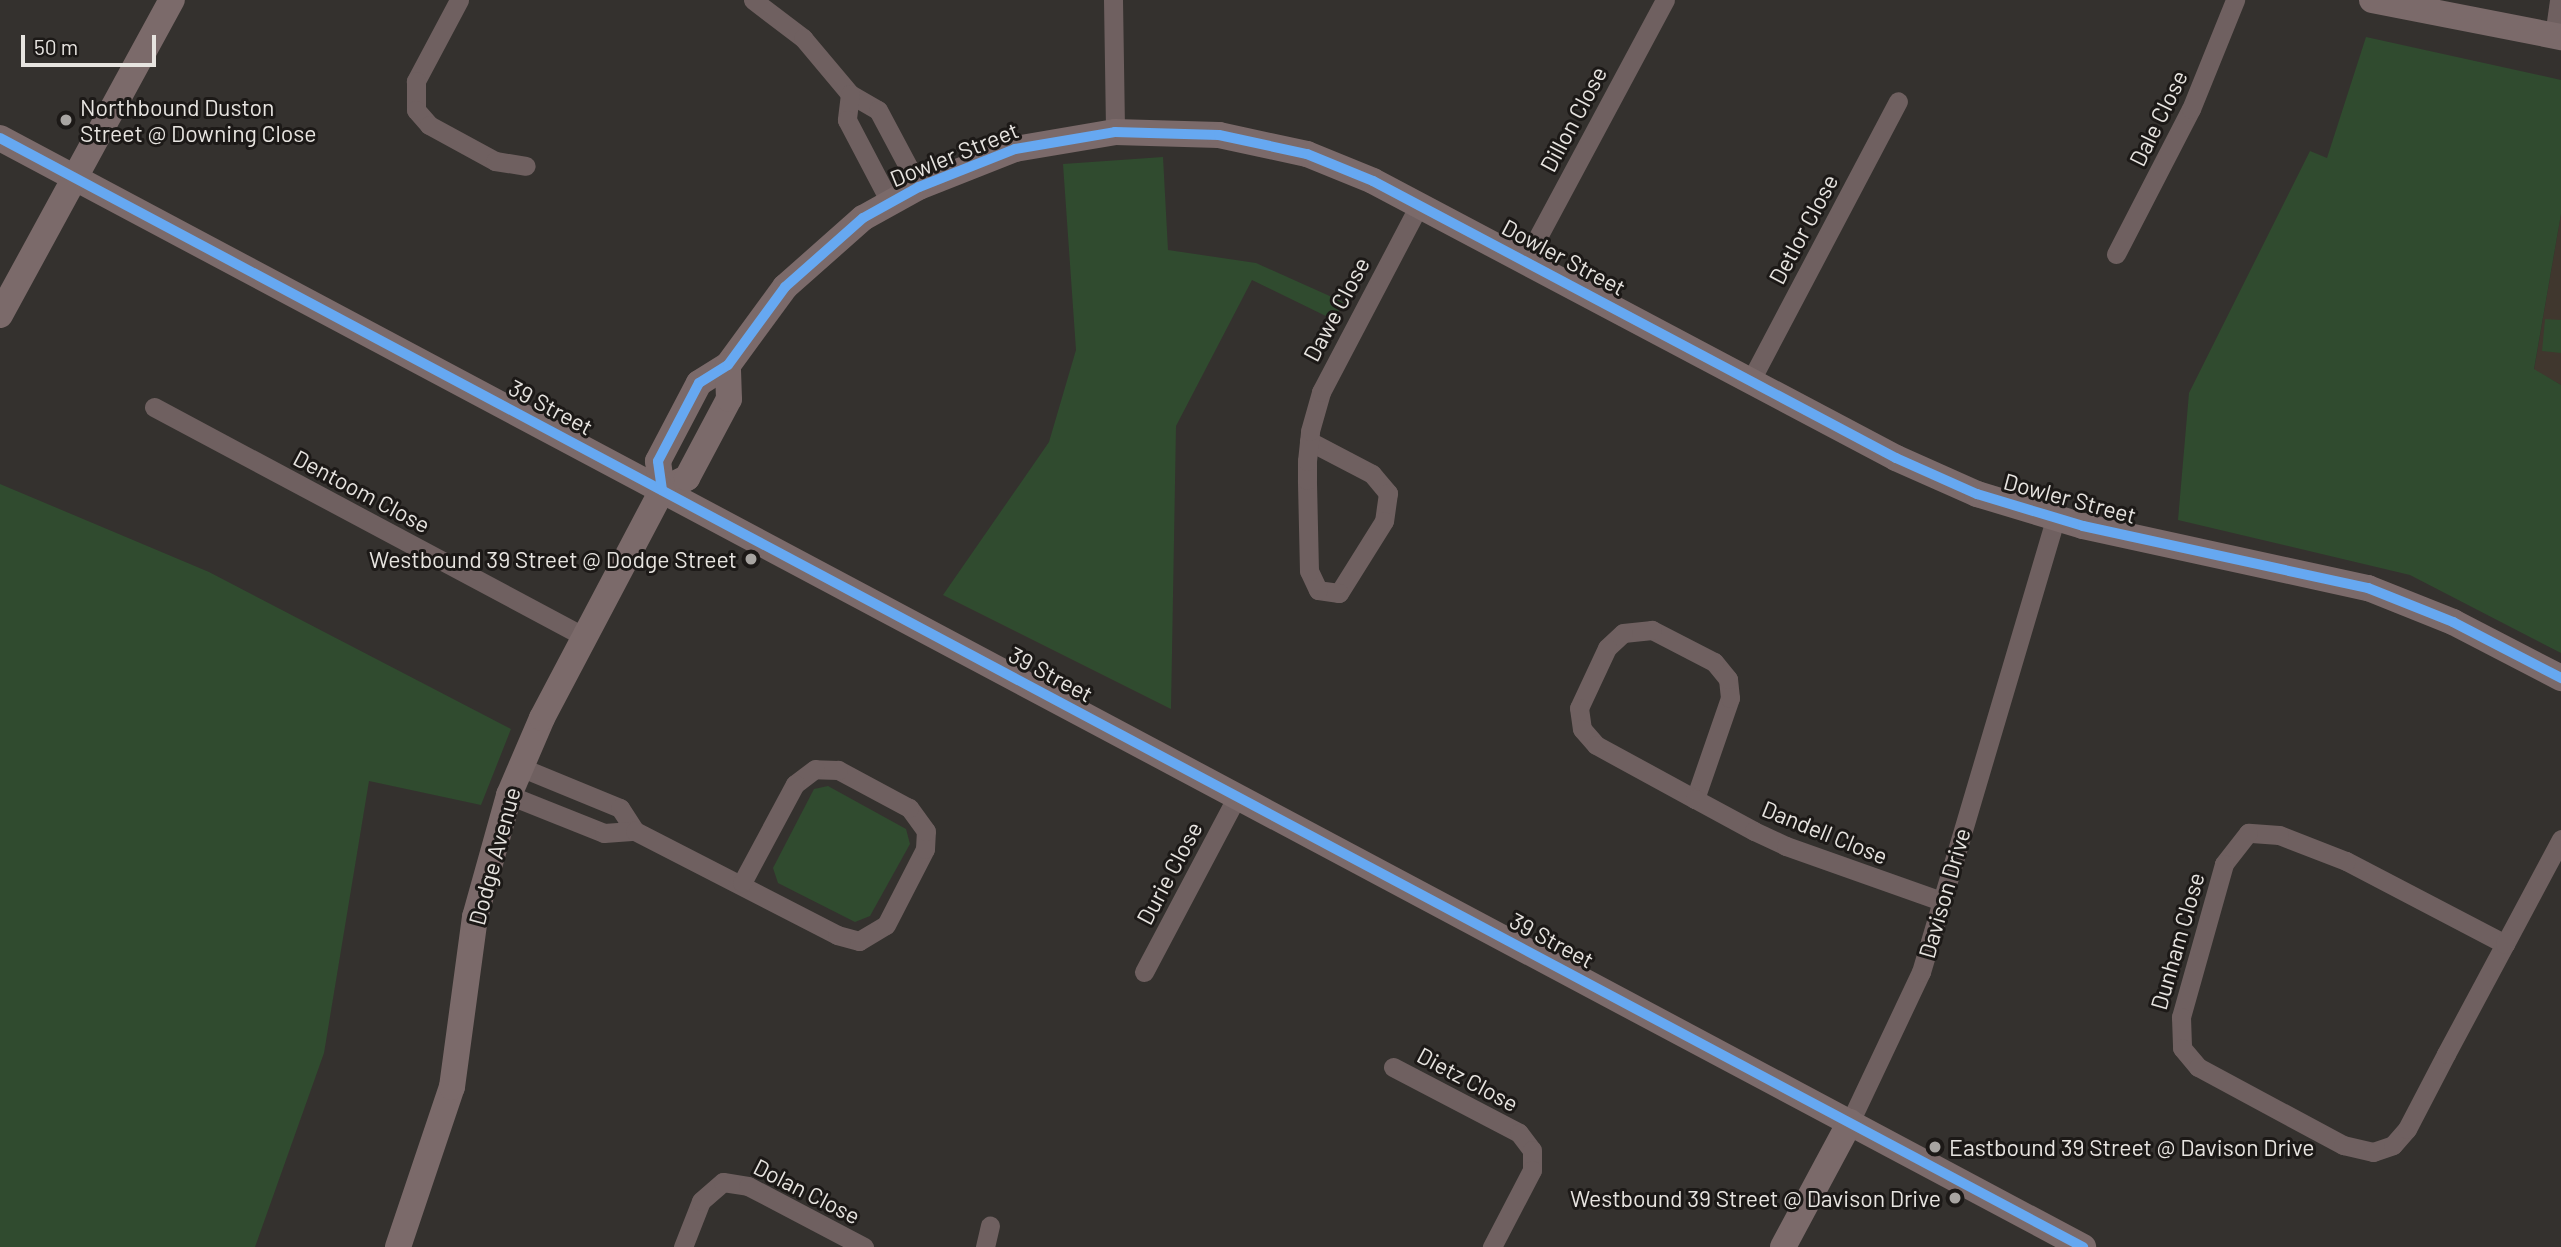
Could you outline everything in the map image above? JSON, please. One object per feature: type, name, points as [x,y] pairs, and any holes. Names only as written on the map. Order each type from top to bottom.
[{"type":"street","points":[[0,315],[172,0]]},
{"type":"street","points":[[459,0],[416,81],[416,110],[429,125],[495,161],[526,166]]},
{"type":"street","points":[[1113,0],[1115,132]]},
{"type":"street","name":"Dillon Close","points":[[1525,261],[1665,0]]},
{"type":"street","name":"Dale Close","points":[[2116,254],[2191,109],[2235,0]]},
{"type":"street","points":[[2372,0],[2558,37],[2559,0]]},
{"type":"street","points":[[765,3],[803,38],[850,94],[878,110],[919,187]]},
{"type":"street","points":[[850,94],[846,120],[890,202]]},
{"type":"street","name":"Detlor Close","points":[[1751,380],[1898,102]]},
{"type":"street","name":"Dowler Street","points":[[662,490],[687,478],[729,399],[728,365],[785,287],[842,233],[919,187],[1015,149],[1115,132],[1193,132],[1264,142],[1333,164],[1419,205],[1935,476],[2055,519],[2368,588],[2453,622],[2561,678]]},
{"type":"street","name":"39 Street","points":[[0,138],[2083,1247]]},
{"type":"street","name":"Dawe Close","points":[[1309,440],[1372,474],[1388,493],[1384,522],[1339,593],[1318,590],[1310,571],[1309,440],[1321,392],[1419,205]]},
{"type":"street","name":"Dentoom Close","points":[[153,407],[584,637]]},
{"type":"street","name":"Dodge Avenue","points":[[398,1247],[449,1097],[475,918],[509,794],[584,637],[662,490]]},
{"type":"street","name":"Davison Drive","points":[[1783,1247],[1850,1122],[1913,995],[2055,519]]},
{"type":"street","name":"Dandell Close","points":[[1695,799],[1730,698],[1728,679],[1714,662],[1652,630],[1623,633],[1581,698],[1578,721],[1596,744],[1695,799],[1813,858],[1941,901]]},
{"type":"street","points":[[520,767],[620,808],[635,831]]},
{"type":"street","points":[[509,794],[604,833],[635,831],[742,883],[837,935],[870,938],[886,925],[922,856],[926,831],[908,808],[838,770],[815,769],[795,784],[742,883]]},
{"type":"street","name":"Durie Close","points":[[1144,972],[1237,796]]},
{"type":"street","name":"Dunham Close","points":[[2505,944],[2346,861],[2279,835],[2249,833],[2224,864],[2181,1017],[2182,1048],[2198,1067],[2343,1145],[2385,1150],[2407,1129],[2561,839]]},
{"type":"street","name":"Dietz Close","points":[[1393,1067],[1519,1133],[1532,1150],[1532,1170],[1492,1247]]},
{"type":"street","name":"Dolan Close","points":[[684,1247],[701,1201],[723,1182],[748,1186],[864,1247]]},
{"type":"street","points":[[985,1247],[990,1226]]},
{"type":"shaded area","points":[[2561,214],[2561,385],[2534,370]]},
{"type":"green space","points":[[2366,37],[2561,80],[2561,214],[2534,369],[2561,385],[2561,653],[2410,575],[2178,520],[2189,393],[2310,151],[2327,158]]},
{"type":"green space","points":[[1163,157],[1168,250],[1256,263],[1343,302],[1334,320],[1252,280],[1176,426],[1171,709],[943,595],[1049,442],[1076,350],[1063,164]]},
{"type":"green space","points":[[2545,319],[2561,320],[2561,353],[2542,351]]},
{"type":"green space","points":[[0,484],[209,572],[511,729],[481,805],[369,781],[324,1053],[255,1247],[0,1247]]},
{"type":"green space","points":[[828,786],[906,829],[910,844],[870,916],[855,922],[778,883],[773,868],[814,789]]},
{"type":"cycle path","points":[[662,490],[658,461],[699,383],[728,365],[785,287],[863,218],[919,187],[1015,149],[1115,132],[1219,135],[1307,154],[1373,181],[1896,458],[1977,494],[2083,526],[2368,588],[2453,622],[2561,678]]},
{"type":"cycle path","points":[[0,138],[2083,1247]]},
{"type":"place","name":"Northbound Duston Street @ Downing Close","points":[[66,120]]},
{"type":"place","name":"Westbound 39 Street @ Dodge Street","points":[[751,559]]},
{"type":"place","name":"Eastbound 39 Street @ Davison Drive","points":[[1935,1147]]},
{"type":"place","name":"Westbound 39 Street @ Davison Drive","points":[[1955,1198]]}]
